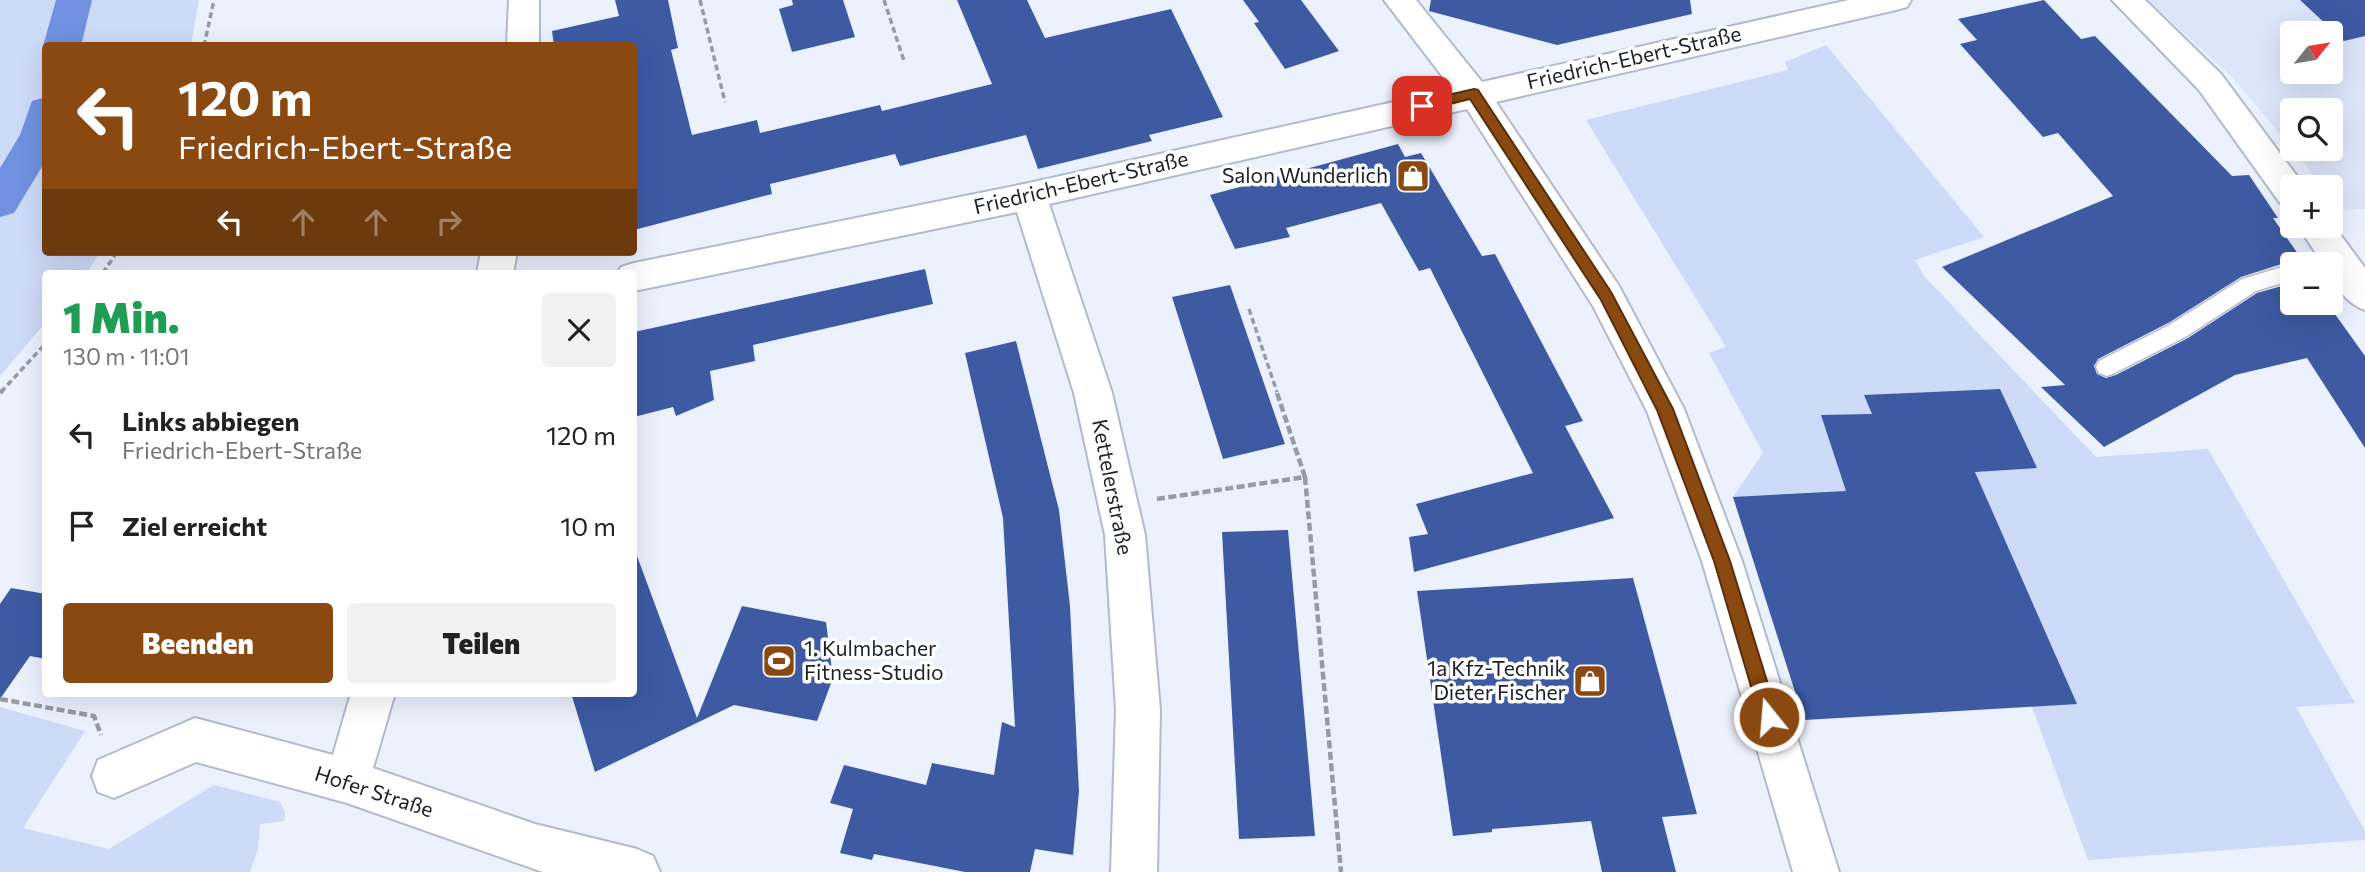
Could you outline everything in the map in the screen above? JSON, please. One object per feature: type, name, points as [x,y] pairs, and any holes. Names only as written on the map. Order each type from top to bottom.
[{"type":"street","points":[[523,42],[524,0]]},
{"type":"street","points":[[1399,0],[1474,94],[1606,296],[1665,409],[1722,561],[1816,872]]},
{"type":"street","name":"Friedrich-Ebert-Straße","points":[[637,276],[1029,196],[1896,0]]},
{"type":"street","points":[[2127,0],[2210,82],[2280,178]]},
{"type":"street","name":"Kettelerstraße","points":[[1029,196],[1093,393],[1125,535],[1138,710],[1134,872]]},
{"type":"street","points":[[2343,272],[2365,296]]},
{"type":"street","points":[[347,781],[372,697]]},
{"type":"street","name":"Hofer Straße","points":[[114,776],[195,740],[347,781],[535,847],[636,872]]},
{"type":"lane","points":[[2107,367],[2179,330],[2249,285],[2280,276]]},
{"type":"path","points":[[205,42],[214,0]]},
{"type":"path","points":[[700,0],[725,102]]},
{"type":"path","points":[[884,0],[904,61]]},
{"type":"path","points":[[1249,309],[1305,477],[1341,872]]},
{"type":"path","points":[[0,393],[42,347]]},
{"type":"path","points":[[1118,506],[1305,477]]},
{"type":"path","points":[[0,699],[94,716],[114,776]]},
{"type":"shaded area","points":[[0,0],[199,0],[192,42],[42,42],[42,256],[98,256],[89,270],[42,270],[42,327],[0,376]]},
{"type":"shaded area","points":[[2148,0],[2365,0],[2365,209],[2343,210],[2343,175],[2314,175],[2302,161],[2343,161],[2343,98],[2280,98],[2280,134],[2232,77]]},
{"type":"shaded area","points":[[1826,45],[1984,237],[1915,260],[1924,276],[2096,457],[2208,449],[2355,703],[2296,707],[2365,831],[2365,840],[2088,860],[2032,707],[1804,720],[1733,497],[1763,453],[1709,353],[1726,347],[1586,120],[1788,70],[1785,62]]},
{"type":"shaded area","points":[[0,707],[85,731],[23,828],[109,849],[214,785],[280,802],[285,812],[284,821],[260,824],[258,849],[250,872],[0,872]]},
{"type":"building","points":[[615,0],[668,0],[678,48],[671,50],[692,135],[757,120],[760,133],[880,105],[882,111],[992,84],[957,0],[1027,0],[1045,38],[1171,9],[1223,117],[1149,135],[1152,141],[1038,169],[1026,135],[900,166],[895,154],[770,184],[772,194],[637,229],[637,42],[553,42],[552,31],[619,16]]},
{"type":"building","points":[[792,0],[843,0],[855,37],[792,52],[779,9],[793,5]]},
{"type":"building","points":[[1243,0],[1301,0],[1339,51],[1285,69],[1254,23],[1259,22]]},
{"type":"building","points":[[1431,0],[1690,0],[1692,14],[1557,45],[1429,11]]},
{"type":"building","points":[[2044,0],[2081,39],[2095,36],[2232,176],[2249,175],[2278,218],[2273,218],[2280,228],[2280,238],[2287,238],[2297,252],[2280,252],[2280,265],[2241,277],[2170,322],[2098,359],[2094,366],[2097,374],[2106,378],[2116,375],[2188,338],[2257,293],[2280,286],[2280,315],[2336,315],[2365,356],[2365,448],[2307,358],[2235,375],[2104,447],[2041,387],[2065,385],[1942,267],[2113,196],[2058,133],[2043,137],[1960,44],[1977,40],[1958,19]]},
{"type":"building","points":[[2300,0],[2365,0],[2365,36],[2344,41],[2343,21],[2323,21]]},
{"type":"building","points":[[1398,144],[1405,157],[1421,153],[1482,256],[1495,254],[1583,421],[1565,426],[1614,518],[1414,572],[1409,537],[1428,534],[1416,504],[1533,473],[1430,268],[1419,271],[1381,203],[1286,228],[1290,237],[1235,249],[1210,195]]},
{"type":"building","points":[[925,269],[933,304],[753,345],[755,361],[710,371],[714,400],[676,416],[673,407],[637,416],[637,331]]},
{"type":"building","points":[[1230,285],[1285,444],[1223,459],[1172,297]]},
{"type":"building","points":[[1016,341],[1059,510],[1070,606],[1079,792],[1073,855],[1035,849],[1030,872],[965,872],[874,854],[872,860],[840,853],[853,809],[830,803],[844,765],[926,785],[932,763],[994,775],[1002,722],[1015,727],[1003,518],[965,353]]},
{"type":"building","points":[[2000,389],[2037,468],[1975,472],[2077,704],[1804,720],[1733,497],[1846,491],[1821,415],[1872,414],[1864,395]]},
{"type":"building","points":[[1288,530],[1315,836],[1239,839],[1222,532]]},
{"type":"building","points":[[637,556],[697,718],[742,606],[826,622],[833,678],[817,721],[734,705],[595,772],[572,697],[637,697]]},
{"type":"building","points":[[1633,578],[1697,814],[1662,817],[1676,872],[1602,872],[1591,821],[1492,829],[1492,832],[1453,836],[1417,591]]},
{"type":"building","points":[[11,588],[42,593],[42,658],[30,656],[0,699],[0,604]]},
{"type":"waterway","points":[[63,42],[74,0]]},
{"type":"waterway","points":[[0,202],[39,137],[42,126]]},
{"type":"place","name":"Salon Wunderlich","points":[[1413,176]]},
{"type":"place","name":"1. Kulmbacher Fitness-Studio","points":[[779,661]]},
{"type":"place","name":"1a Kfz-Technik Dieter Fischer","points":[[1590,681]]},
{"type":"route","points":[[1422,106],[1474,94],[1606,296],[1665,409],[1722,561],[1769,717]]}]
